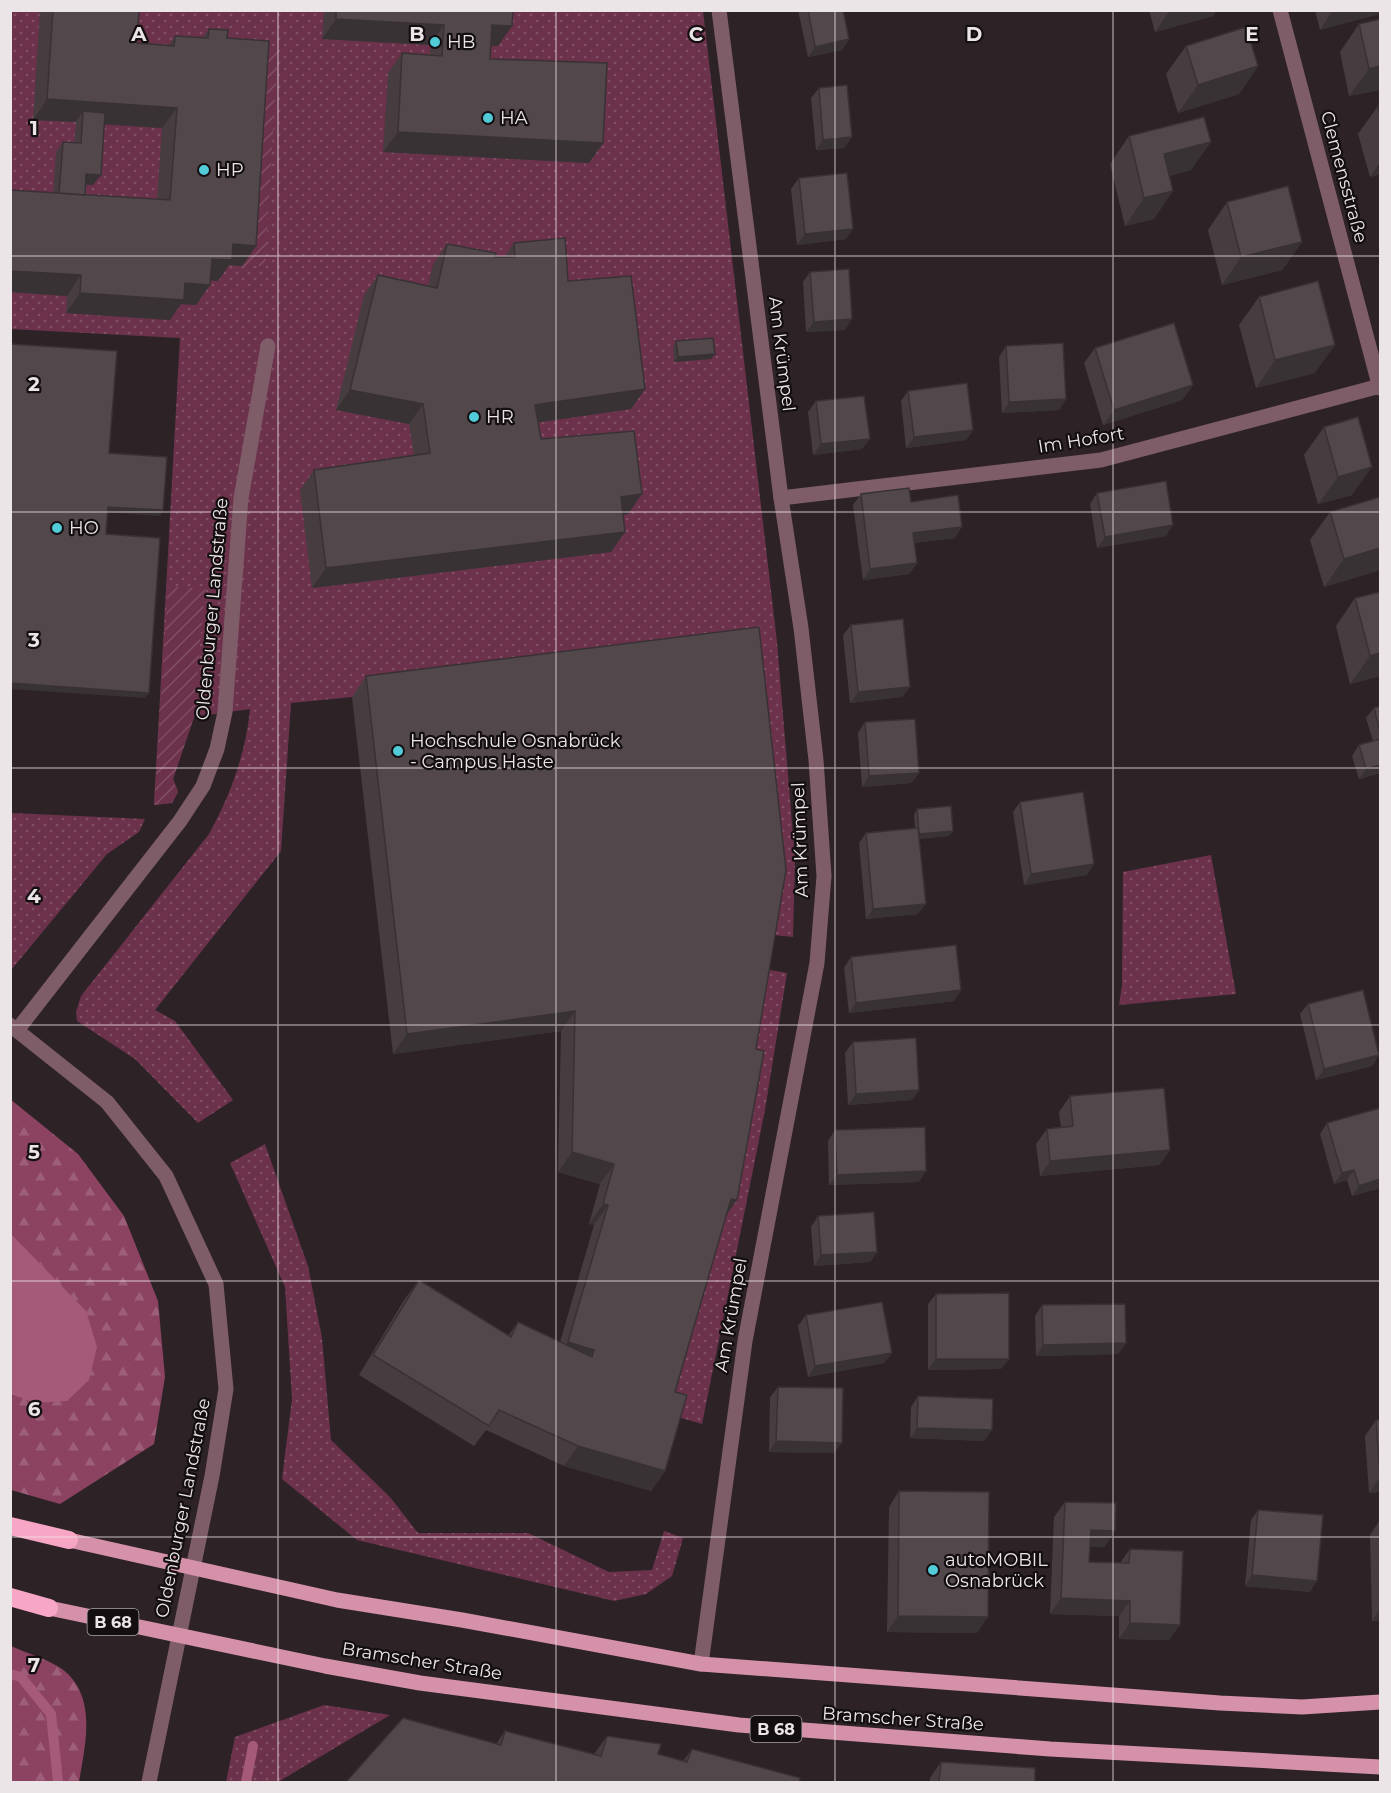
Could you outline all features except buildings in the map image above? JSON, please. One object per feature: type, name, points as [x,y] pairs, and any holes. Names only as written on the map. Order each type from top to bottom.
[{"type":"highway","points":[[10,1526],[69,1540]]},
{"type":"highway","name":"B 68","points":[[10,1597],[50,1608]]},
{"type":"main road","points":[[69,1540],[337,1600],[462,1620],[701,1664],[1302,1707],[1380,1702]]},
{"type":"main road","name":"B 68","points":[[50,1608],[177,1636]]},
{"type":"main road","name":"Bramscher Straße","points":[[177,1636],[420,1683],[739,1725],[992,1745],[1380,1767]]},
{"type":"street","name":"Am Krümpel","points":[[701,1664],[744,1341],[821,930],[824,876],[816,760],[801,628],[781,498],[719,10]]},
{"type":"street","name":"Clemensstraße","points":[[1280,10],[1380,387]]},
{"type":"street","name":"Oldenburger Landstraße","points":[[149,1782],[177,1636],[193,1567],[226,1389],[216,1284],[166,1176],[107,1102],[14,1027],[180,821],[203,786],[217,749],[225,712],[241,498],[268,346]]},
{"type":"street","name":"Im Hofort","points":[[781,498],[1101,460],[1380,387]]},
{"type":"shaded area","points":[[11,11],[703,11],[777,642],[795,860],[793,937],[764,934],[352,697],[291,703],[281,851],[155,1010],[175,1021],[233,1100],[198,1123],[135,1059],[77,1021],[76,1012],[81,996],[209,834],[236,774],[245,742],[250,709],[194,717],[173,779],[178,792],[172,803],[154,805],[180,338],[11,329]]},
{"type":"shaded area","points":[[215,42],[278,49],[265,266],[242,266],[255,61]]},
{"type":"shaded area","points":[[168,587],[205,588],[194,717],[173,779],[178,792],[172,803],[154,805]]},
{"type":"shaded area","points":[[11,813],[145,819],[139,832],[107,854],[11,970]]},
{"type":"shaded area","points":[[1211,855],[1236,994],[1119,1005],[1122,985],[1123,872]]},
{"type":"shaded area","points":[[759,968],[787,973],[765,1110],[702,1424],[661,1412]]},
{"type":"shaded area","points":[[265,1144],[308,1266],[322,1338],[331,1440],[390,1497],[418,1533],[528,1533],[609,1572],[652,1570],[664,1531],[683,1538],[672,1576],[646,1594],[614,1601],[357,1540],[282,1479],[292,1399],[285,1287],[230,1163]]},
{"type":"shaded area","points":[[11,1234],[86,1311],[97,1347],[89,1380],[67,1401],[35,1403],[11,1394]]},
{"type":"shaded area","points":[[324,1705],[390,1715],[278,1782],[226,1782],[235,1737]]},
{"type":"green space","points":[[10,1099],[78,1154],[124,1216],[158,1301],[165,1377],[154,1444],[60,1504],[11,1490]]},
{"type":"green space","points":[[11,1646],[62,1669],[81,1693],[85,1707],[86,1737],[79,1782],[11,1782]]},
{"type":"waterway","points":[[10,1674],[21,1677],[51,1714],[58,1782]]},
{"type":"waterway","points":[[246,1782],[253,1746]]},
{"type":"place","name":"HB","points":[[435,42]]},
{"type":"place","name":"HA","points":[[488,118]]},
{"type":"place","name":"HP","points":[[204,170]]},
{"type":"place","name":"HR","points":[[474,417]]},
{"type":"place","name":"HO","points":[[57,528]]},
{"type":"place","name":"Hochschule Osnabrück - Campus Haste","points":[[398,751]]},
{"type":"place","name":"autoMOBIL Osnabrück","points":[[933,1570]]}]
